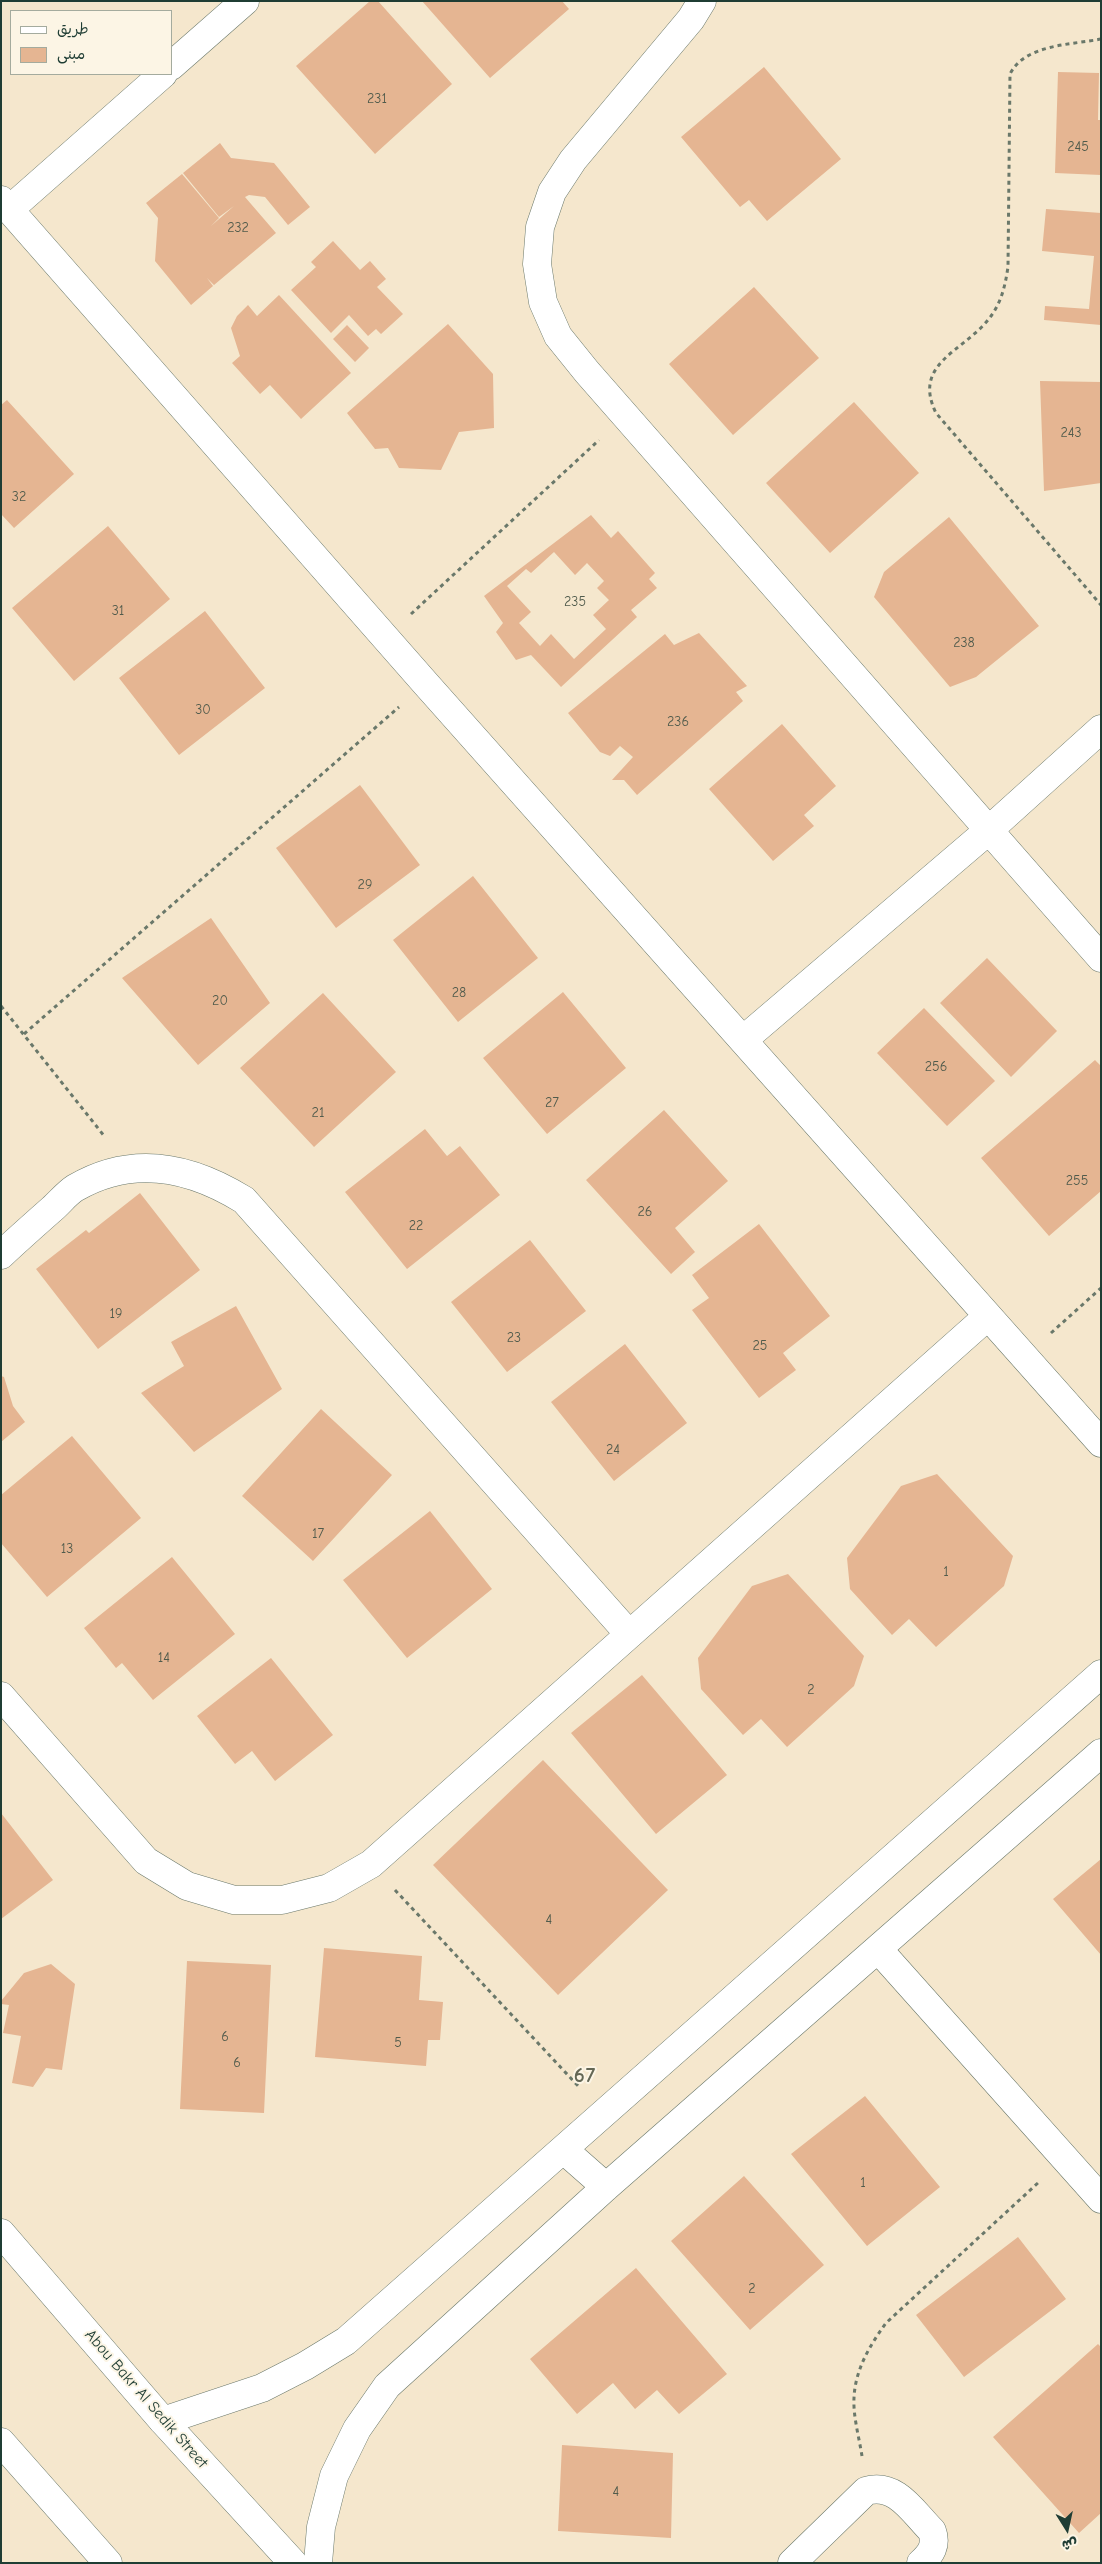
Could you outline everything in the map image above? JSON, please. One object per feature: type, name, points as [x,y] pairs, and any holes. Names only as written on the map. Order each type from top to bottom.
[{"type":"street","points":[[172,65],[245,1]]},
{"type":"street","points":[[702,1],[691,19],[573,160],[552,192],[540,227],[537,264],[543,302],[558,336],[626,416],[1101,958]]},
{"type":"street","points":[[162,75],[5,204],[426,684],[1101,1443]]},
{"type":"street","points":[[743,1040],[989,830],[1101,729]]},
{"type":"street","points":[[1,1255],[74,1189],[102,1176],[131,1169],[161,1168],[191,1173],[219,1185],[244,1200],[629,1634]]},
{"type":"street","points":[[1,1696],[146,1861],[187,1886],[234,1900],[282,1900],[329,1888],[371,1864],[988,1316]]},
{"type":"street","points":[[163,2421],[262,2388],[305,2366],[346,2340],[564,2150],[1101,1674]]},
{"type":"street","points":[[318,2563],[321,2527],[334,2476],[356,2428],[387,2386],[606,2187],[1101,1753]]},
{"type":"street","points":[[878,1949],[1101,2199]]},
{"type":"street","points":[[564,2150],[606,2187]]},
{"type":"street","name":"Abou Bakr Al Sedik Street","points":[[1,2233],[163,2421],[293,2563]]},
{"type":"street","points":[[1,2442],[108,2563]]},
{"type":"street","points":[[792,2563],[866,2491],[877,2488],[895,2493],[932,2531],[934,2537],[933,2550],[921,2563]]},
{"type":"path","points":[[1101,39],[1027,55],[1016,62],[1013,68],[1010,87],[1008,267],[1005,287],[998,305],[987,321],[935,368],[928,382],[929,399],[936,413],[1101,605]]},
{"type":"path","points":[[386,637],[626,416]]},
{"type":"path","points":[[24,1034],[426,684]]},
{"type":"path","points":[[1,1006],[131,1169]]},
{"type":"path","points":[[1025,1357],[1101,1288]]},
{"type":"path","points":[[371,1864],[604,2114]]},
{"type":"path","points":[[866,2491],[854,2398],[864,2359],[873,2340],[886,2323],[1065,2158]]},
{"type":"building","points":[[370,1],[378,1],[452,84],[375,154],[296,66]]},
{"type":"building","points":[[422,1],[562,1],[569,9],[490,78]]},
{"type":"building","points":[[764,67],[841,159],[767,221],[749,200],[740,207],[681,137]]},
{"type":"building","points":[[1058,72],[1099,73],[1098,120],[1101,120],[1101,175],[1055,173]]},
{"type":"building","points":[[220,143],[231,158],[274,163],[310,207],[288,225],[265,197],[249,195],[245,197],[276,233],[214,285],[207,278],[213,286],[191,305],[155,261],[158,218],[146,203],[182,174],[219,218],[211,226],[234,206],[219,217],[183,173]]},
{"type":"building","points":[[1046,209],[1101,213],[1101,325],[1044,320],[1045,306],[1089,309],[1094,256],[1042,251]]},
{"type":"building","points":[[333,241],[360,270],[370,261],[386,279],[377,287],[403,314],[381,334],[376,329],[368,336],[349,315],[331,333],[291,290],[316,267],[311,262]]},
{"type":"building","points":[[754,287],[819,358],[733,435],[669,364]]},
{"type":"building","points":[[279,295],[351,373],[301,419],[270,385],[260,394],[232,363],[240,356],[231,328],[237,316],[248,305],[257,316]]},
{"type":"building","points":[[448,324],[493,374],[494,428],[459,432],[441,470],[399,468],[388,448],[375,449],[347,413]]},
{"type":"building","points":[[347,325],[369,348],[355,362],[333,339]]},
{"type":"building","points":[[1040,381],[1101,382],[1101,483],[1044,491]]},
{"type":"building","points":[[7,400],[74,474],[14,528],[1,514],[1,405]]},
{"type":"building","points":[[854,402],[919,473],[830,553],[766,483]]},
{"type":"building","points":[[591,515],[611,538],[618,531],[655,573],[649,579],[657,588],[631,610],[637,617],[561,687],[531,655],[516,660],[496,632],[503,623],[484,596]],"holes":[[[554,552],[575,575],[587,563],[604,581],[597,588],[609,600],[593,615],[606,629],[574,659],[551,634],[540,646],[519,623],[531,612],[507,586],[526,569],[531,573]]]},
{"type":"building","points":[[949,517],[1039,626],[976,677],[950,687],[874,597],[884,572]]},
{"type":"building","points":[[108,526],[170,599],[74,681],[12,608]]},
{"type":"building","points":[[205,611],[265,688],[179,755],[119,678]]},
{"type":"building","points":[[699,633],[747,686],[736,692],[743,701],[637,795],[624,780],[612,780],[633,757],[620,746],[610,756],[600,752],[568,713],[665,634],[674,645]]},
{"type":"building","points":[[782,724],[836,786],[804,815],[814,826],[773,861],[709,789]]},
{"type":"building","points":[[360,785],[420,865],[336,928],[276,848]]},
{"type":"building","points":[[473,876],[538,958],[458,1022],[393,940]]},
{"type":"building","points":[[211,918],[270,1003],[198,1065],[122,978]]},
{"type":"building","points":[[987,958],[1057,1031],[1011,1077],[940,1003]]},
{"type":"building","points":[[563,992],[626,1068],[547,1134],[483,1058]]},
{"type":"building","points":[[323,993],[396,1072],[314,1147],[240,1068]]},
{"type":"building","points":[[924,1008],[995,1081],[947,1126],[877,1053]]},
{"type":"building","points":[[1095,1060],[1101,1066],[1101,1191],[1049,1236],[981,1158]]},
{"type":"building","points":[[664,1110],[728,1181],[675,1228],[695,1252],[671,1274],[586,1180]]},
{"type":"building","points":[[425,1129],[447,1156],[460,1146],[500,1195],[407,1269],[345,1192]]},
{"type":"building","points":[[140,1193],[200,1270],[98,1349],[36,1269],[86,1230],[89,1233]]},
{"type":"building","points":[[759,1224],[830,1316],[783,1353],[796,1370],[759,1398],[692,1310],[709,1298],[692,1275]]},
{"type":"building","points":[[530,1240],[586,1311],[507,1372],[451,1302]]},
{"type":"building","points":[[236,1306],[282,1389],[194,1452],[141,1393],[184,1366],[171,1342]]},
{"type":"building","points":[[625,1344],[687,1423],[614,1481],[551,1402]]},
{"type":"building","points":[[1,1376],[4,1377],[13,1406],[25,1422],[1,1442]]},
{"type":"building","points":[[321,1409],[392,1475],[313,1561],[242,1496]]},
{"type":"building","points":[[72,1436],[141,1518],[47,1597],[1,1543],[1,1495]]},
{"type":"building","points":[[937,1474],[1013,1556],[1004,1586],[936,1647],[909,1619],[892,1635],[850,1589],[847,1558],[901,1486]]},
{"type":"building","points":[[430,1511],[492,1589],[407,1658],[343,1580]]},
{"type":"building","points":[[172,1557],[235,1634],[153,1700],[122,1663],[116,1668],[84,1628]]},
{"type":"building","points":[[788,1574],[864,1656],[854,1686],[787,1747],[761,1719],[743,1735],[701,1689],[698,1658],[752,1586]]},
{"type":"building","points":[[271,1658],[333,1735],[275,1781],[252,1751],[235,1764],[197,1716]]},
{"type":"building","points":[[642,1675],[727,1775],[656,1834],[571,1733]]},
{"type":"building","points":[[543,1760],[668,1890],[558,1995],[433,1865]]},
{"type":"building","points":[[1,1813],[53,1880],[1,1919]]},
{"type":"building","points":[[1101,1859],[1101,1955],[1053,1899]]},
{"type":"building","points":[[324,1948],[422,1956],[419,2000],[443,2002],[440,2040],[428,2040],[426,2066],[315,2057]]},
{"type":"building","points":[[187,1961],[271,1965],[264,2113],[180,2109]]},
{"type":"building","points":[[51,1964],[75,1984],[62,2070],[46,2068],[33,2087],[12,2083],[21,2036],[3,2033],[9,2005],[1,2004],[1,2001],[24,1973]]},
{"type":"building","points":[[865,2096],[940,2187],[867,2246],[791,2154]]},
{"type":"building","points":[[744,2176],[824,2265],[750,2330],[671,2241]]},
{"type":"building","points":[[1018,2237],[1066,2299],[964,2377],[916,2315]]},
{"type":"building","points":[[636,2268],[727,2374],[679,2414],[657,2390],[635,2409],[613,2383],[577,2414],[530,2359]]},
{"type":"building","points":[[1098,2344],[1101,2347],[1101,2513],[1079,2533],[993,2437]]},
{"type":"building","points":[[562,2445],[673,2453],[671,2538],[558,2531]]},
{"type":"district","name":"67","points":[[585,2076]]}]
